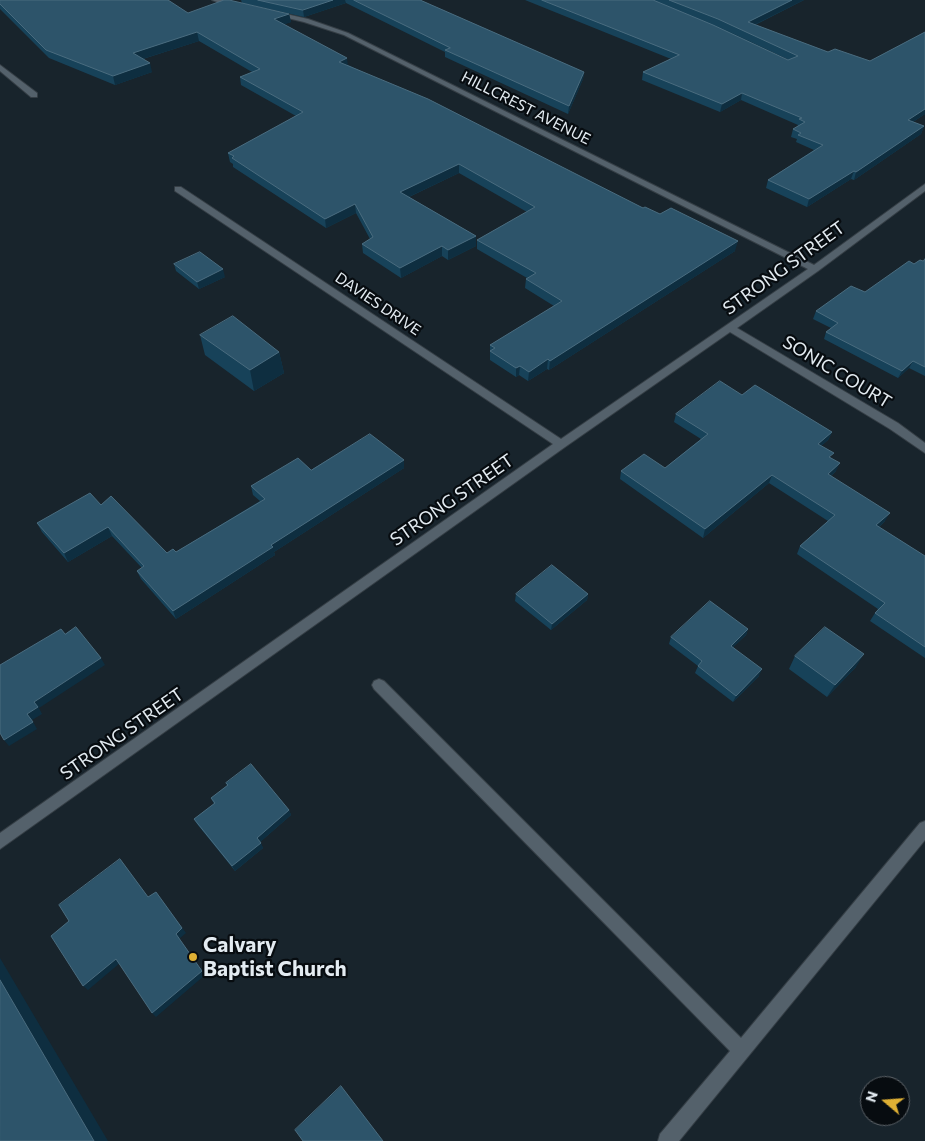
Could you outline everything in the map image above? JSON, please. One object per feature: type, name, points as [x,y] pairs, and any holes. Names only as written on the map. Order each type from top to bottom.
[{"type":"street","points":[[215,0],[247,9]]},
{"type":"street","name":"HILLCREST AVENUE","points":[[265,12],[306,20],[346,34],[815,269]]},
{"type":"street","points":[[0,67],[34,95]]},
{"type":"street","name":"STRONG STREET","points":[[0,842],[561,444],[815,269],[925,187]]},
{"type":"street","name":"DAVIES DRIVE","points":[[178,190],[561,444]]},
{"type":"street","name":"SONIC COURT","points":[[730,328],[894,426],[925,449]]},
{"type":"street","points":[[379,685],[742,1051]]},
{"type":"street","points":[[668,1141],[925,828]]},
{"type":"building","points":[[0,0],[168,0],[188,13],[224,0],[229,0],[289,14],[274,19],[347,58],[339,62],[428,99],[643,208],[645,207],[660,214],[671,208],[738,241],[550,361],[548,359],[529,372],[520,366],[516,368],[490,351],[495,348],[490,345],[562,301],[526,279],[536,273],[477,240],[535,207],[459,164],[400,192],[476,236],[448,250],[442,246],[400,268],[362,244],[373,237],[355,204],[325,219],[232,158],[234,156],[228,153],[303,112],[240,77],[260,69],[197,32],[133,53],[150,63],[113,76],[46,50],[0,4]]},
{"type":"building","points":[[258,0],[333,0],[303,10]]},
{"type":"building","points":[[354,0],[420,0],[584,72],[569,106],[445,50],[450,48]]},
{"type":"building","points":[[542,0],[653,0],[713,25],[788,60],[798,56],[718,19],[669,0],[792,0],[748,22],[828,52],[835,49],[870,61],[925,32],[925,109],[908,120],[924,126],[856,172],[854,171],[809,199],[768,180],[823,145],[798,135],[801,133],[793,129],[805,122],[799,119],[802,118],[742,93],[722,104],[643,72],[679,55]]},
{"type":"building","points":[[200,252],[223,269],[197,282],[174,264]]},
{"type":"building","points":[[925,259],[925,367],[913,361],[902,371],[826,332],[838,323],[816,311],[851,286],[865,292],[909,261],[914,264]]},
{"type":"building","points":[[233,316],[279,352],[250,370],[200,335]]},
{"type":"building","points":[[720,381],[742,395],[755,385],[832,432],[818,444],[834,453],[829,457],[840,463],[828,474],[890,513],[876,525],[925,556],[925,647],[875,613],[885,603],[800,546],[835,515],[772,475],[705,529],[621,471],[644,454],[665,468],[708,434],[676,414]]},
{"type":"building","points":[[370,434],[404,460],[271,545],[273,547],[173,611],[137,571],[144,566],[108,527],[64,553],[37,523],[90,493],[101,505],[111,496],[167,553],[173,549],[176,552],[265,499],[251,486],[298,458],[311,470]]},
{"type":"building","points":[[552,565],[588,594],[552,624],[516,594]]},
{"type":"building","points":[[710,601],[748,629],[731,646],[762,669],[736,696],[698,666],[702,661],[671,637]]},
{"type":"building","points":[[76,627],[101,658],[34,702],[38,707],[27,714],[33,722],[4,740],[0,733],[0,665],[61,629],[65,634]]},
{"type":"building","points":[[825,627],[864,654],[835,685],[795,656]]},
{"type":"building","points":[[251,764],[289,810],[257,838],[261,843],[232,866],[194,819],[215,803],[211,798],[228,785],[226,783]]},
{"type":"building","points":[[120,859],[148,897],[156,892],[182,928],[176,934],[202,971],[152,1013],[116,959],[83,986],[51,936],[69,921],[59,905]]},
{"type":"building","points":[[0,980],[94,1141],[0,1141]]},
{"type":"building","points":[[341,1086],[383,1141],[303,1141],[295,1130]]},
{"type":"place","name":"Calvary Baptist Church","points":[[193,957]]}]
